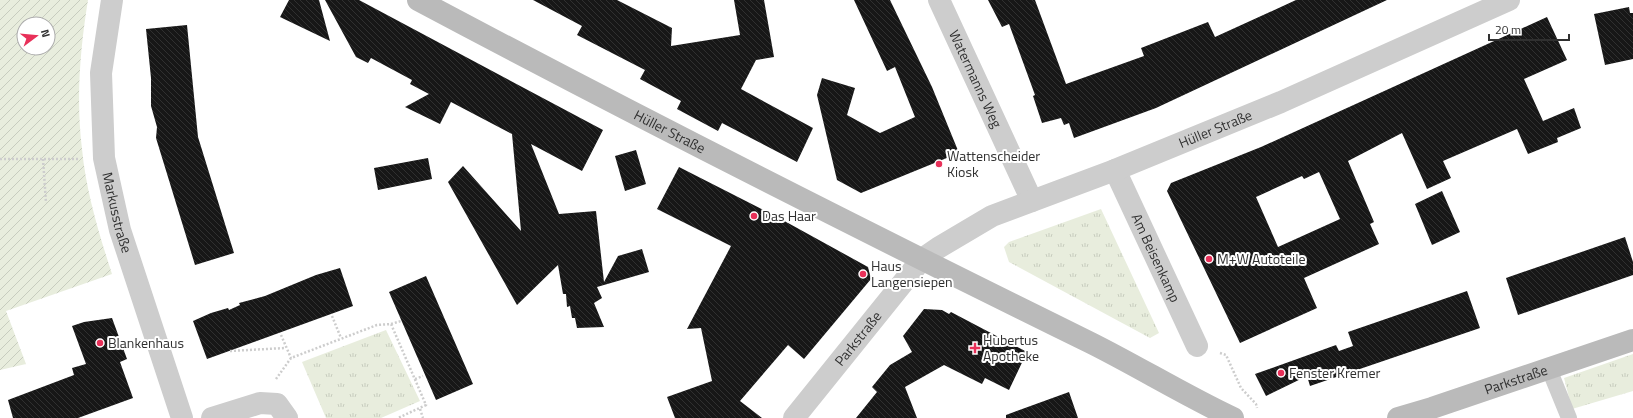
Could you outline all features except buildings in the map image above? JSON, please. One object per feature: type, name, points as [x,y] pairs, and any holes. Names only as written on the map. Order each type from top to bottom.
[{"type":"street","name":"Markusstraße","points":[[112,0],[101,73],[104,158],[120,230],[182,418]]},
{"type":"street","name":"Hüller Straße","points":[[418,0],[796,196],[1110,352],[1192,399],[1233,418]]},
{"type":"street","name":"Watermanns Weg","points":[[939,0],[1032,201]]},
{"type":"street","name":"Hüller Straße","points":[[922,259],[992,216],[1115,170],[1281,102],[1509,0]]},
{"type":"street","name":"Am Beisenkamp","points":[[1115,170],[1198,346]]},
{"type":"street","name":"Parkstraße","points":[[794,418],[922,259]]},
{"type":"street","name":"Parkstraße","points":[[1398,418],[1550,369],[1633,340]]},
{"type":"street","points":[[212,418],[260,403],[277,404],[287,418]]},
{"type":"lane","points":[[1550,369],[1569,418]]},
{"type":"path","points":[[0,159],[104,158]]},
{"type":"path","points":[[43,159],[46,203]]},
{"type":"path","points":[[332,316],[341,338]]},
{"type":"path","points":[[260,403],[290,358],[377,325],[391,324],[401,320]]},
{"type":"path","points":[[391,324],[426,405],[398,418]]},
{"type":"path","points":[[281,335],[290,358]]},
{"type":"path","points":[[1198,346],[1226,355],[1241,388],[1256,404],[1257,411]]},
{"type":"path","points":[[230,352],[285,348]]},
{"type":"path","points":[[415,379],[423,376]]},
{"type":"path","points":[[420,409],[423,418]]},
{"type":"green space","points":[[0,0],[88,0],[80,74],[80,131],[84,165],[90,196],[112,274],[6,311],[26,364],[0,370]]},
{"type":"green space","points":[[1101,209],[1159,333],[1150,338],[1009,262],[1004,247],[1009,242]]},
{"type":"green space","points":[[386,330],[420,401],[381,418],[326,418],[302,362]]},
{"type":"green space","points":[[1633,354],[1633,391],[1572,409],[1564,378]]},
{"type":"place","name":"Wattenscheider Kiosk","points":[[939,164]]},
{"type":"place","name":"Das Haar","points":[[754,216]]},
{"type":"place","name":"M+W Autoteile","points":[[1209,259]]},
{"type":"place","name":"Haus Langensiepen","points":[[863,274]]},
{"type":"place","name":"Blankenhaus","points":[[100,343]]},
{"type":"place","name":"Hubertus Apotheke","points":[[975,348]]},
{"type":"place","name":"Fenster Kremer","points":[[1281,373]]}]
